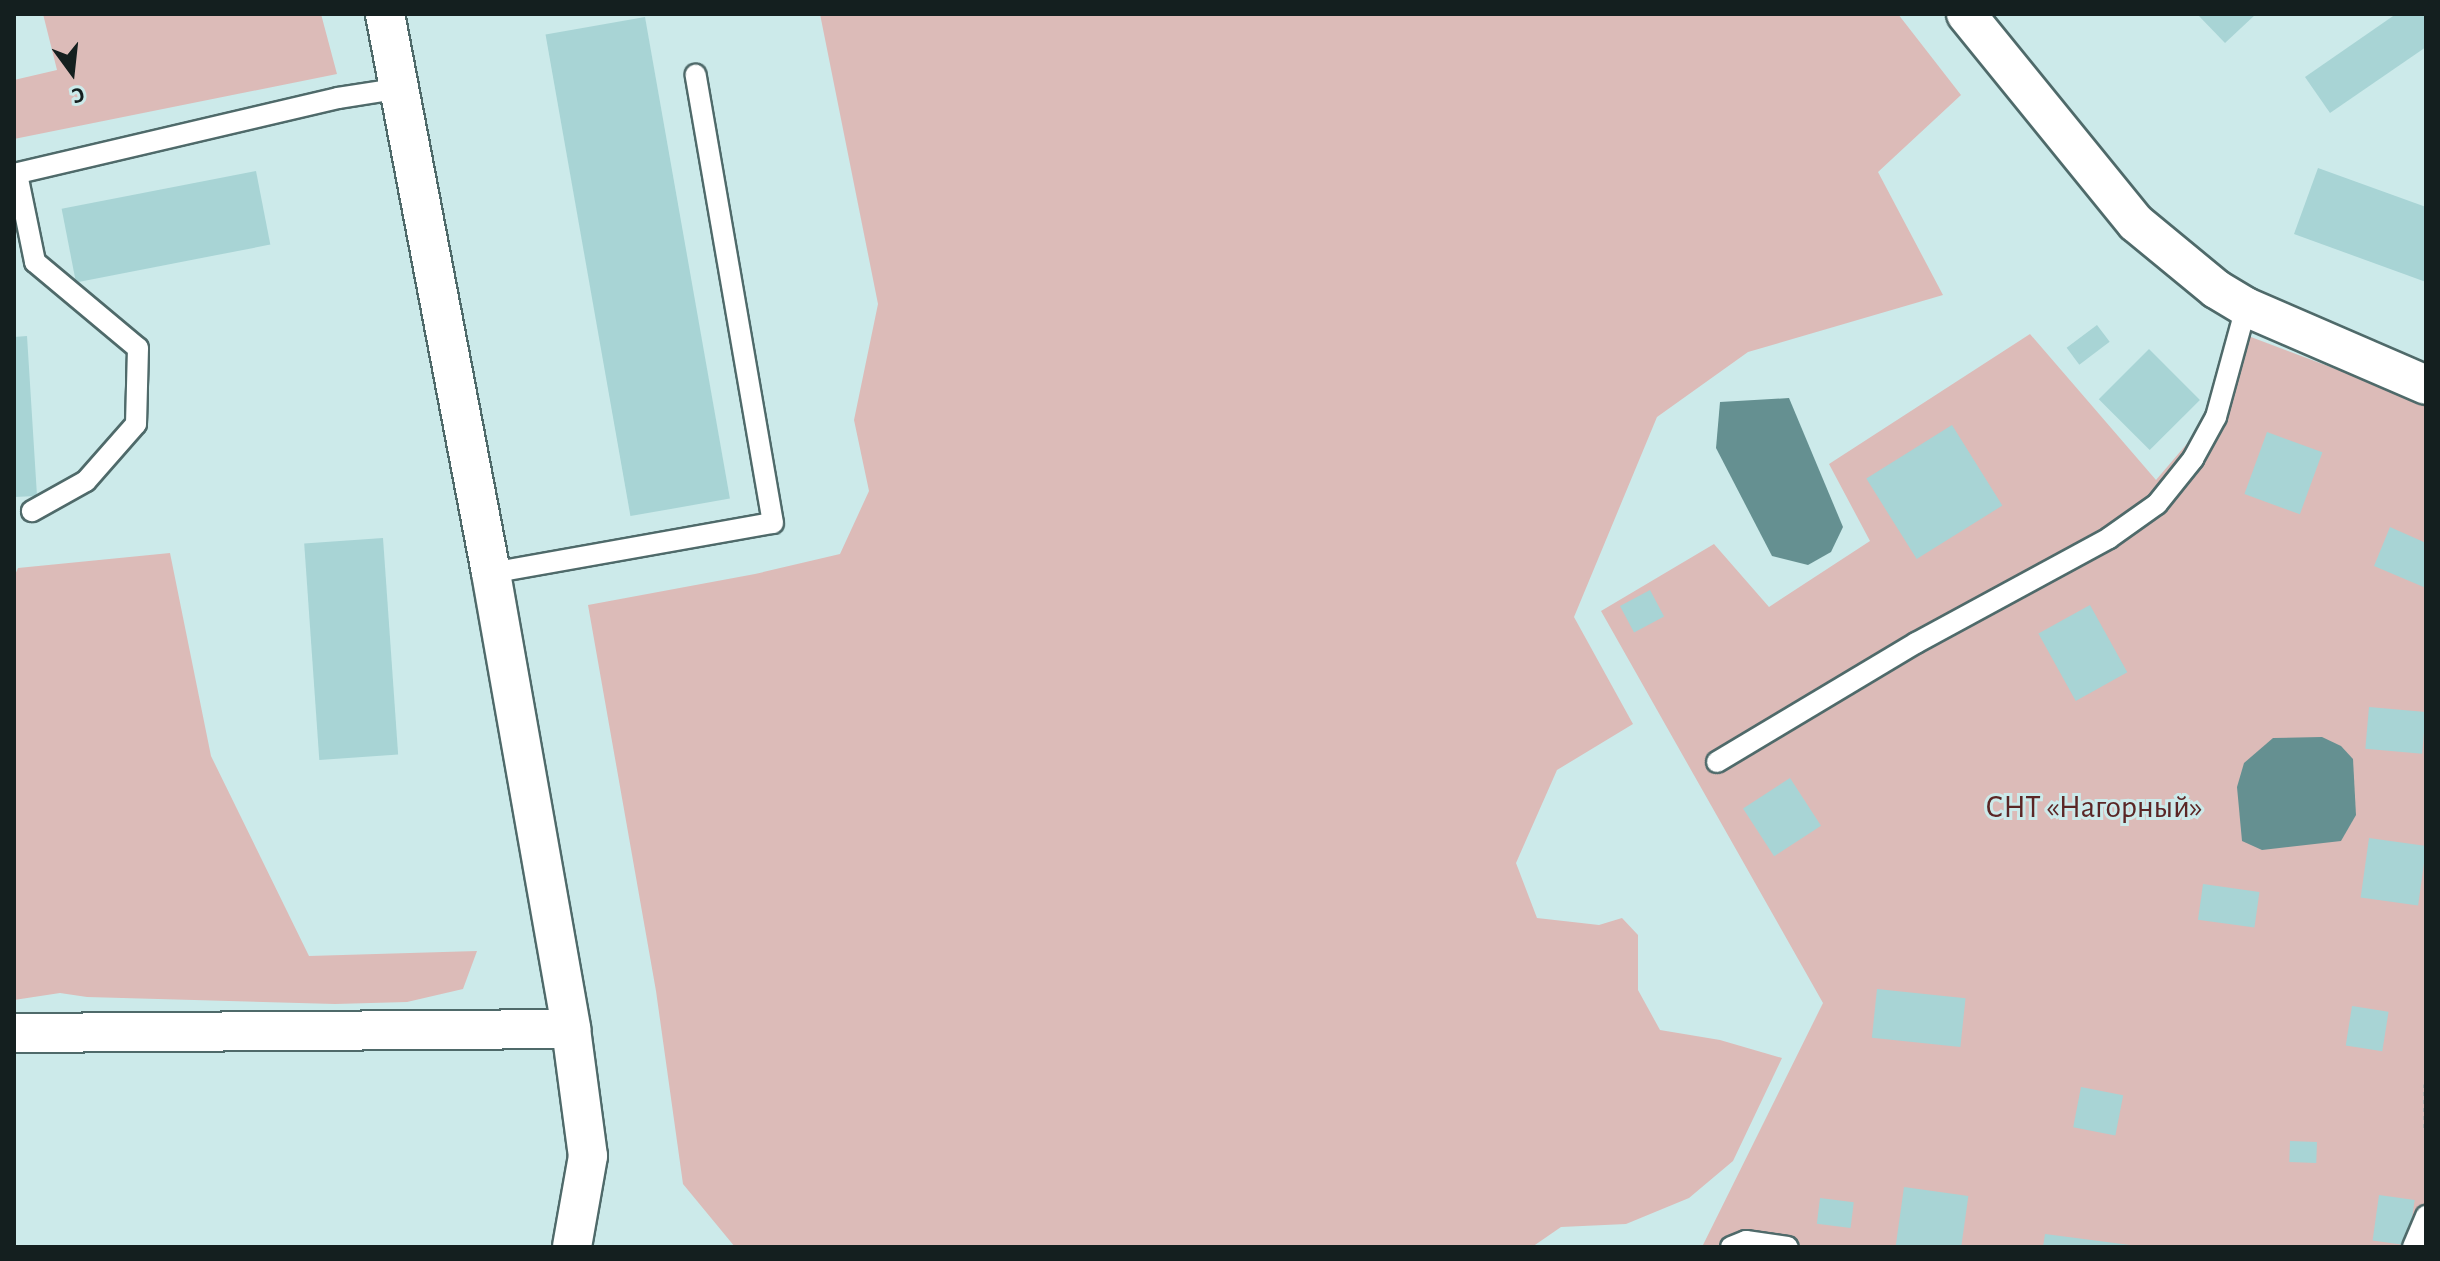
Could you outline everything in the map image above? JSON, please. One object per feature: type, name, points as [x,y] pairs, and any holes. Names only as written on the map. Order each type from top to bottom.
[{"type":"street","points":[[385,14],[396,89],[491,573],[571,1029],[588,1156],[572,1247]]},
{"type":"street","points":[[1980,19],[2136,223],[2231,298],[2426,385]]},
{"type":"street","points":[[14,1033],[571,1029]]},
{"type":"lane","points":[[491,573],[773,523],[696,75]]},
{"type":"lane","points":[[32,511],[86,481],[136,424],[138,348],[35,262],[15,174],[338,98],[396,89]]},
{"type":"lane","points":[[1717,762],[1916,643],[2109,538],[2157,504],[2193,459],[2216,417],[2231,298]]},
{"type":"lane","points":[[2413,1247],[2426,1216]]},
{"type":"lane","points":[[1731,1247],[1746,1241],[1788,1247]]},
{"type":"path","points":[[2426,1084],[2426,1128]]},
{"type":"green space","points":[[43,14],[321,14],[337,74],[14,139],[14,80],[57,70]]},
{"type":"green space","points":[[820,14],[1898,14],[1961,95],[1878,172],[1943,295],[1748,352],[1657,417],[1574,617],[1633,724],[1557,770],[1516,863],[1537,918],[1599,925],[1622,918],[1638,935],[1638,990],[1660,1030],[1720,1040],[1782,1058],[1733,1161],[1689,1198],[1626,1224],[1561,1227],[1532,1247],[735,1247],[683,1184],[656,991],[588,605],[755,574],[840,554],[869,491],[854,420],[878,304]]},
{"type":"green space","name":"СНТ «Нагорный»","points":[[2030,334],[2156,480],[2197,432],[2243,334],[2426,403],[2426,1200],[2419,1247],[1702,1247],[1823,1003],[1601,611],[1714,544],[1769,607],[1870,541],[1829,464]]},
{"type":"green space","points":[[170,553],[211,756],[309,956],[477,951],[463,989],[407,1002],[335,1004],[87,997],[60,993],[14,1000],[14,577],[18,568]]},
{"type":"water","points":[[1789,398],[1843,527],[1831,552],[1808,565],[1772,556],[1716,448],[1720,402]]},
{"type":"water","points":[[2322,737],[2341,746],[2353,759],[2356,815],[2341,841],[2262,850],[2242,841],[2237,787],[2244,763],[2273,738]]},
{"type":"building","points":[[2197,14],[2256,14],[2225,43]]},
{"type":"building","points":[[2396,14],[2426,14],[2426,47],[2330,113],[2305,77]]},
{"type":"building","points":[[645,17],[730,499],[630,516],[546,35]]},
{"type":"building","points":[[2318,168],[2426,207],[2426,282],[2294,234]]},
{"type":"building","points":[[256,171],[270,245],[76,282],[62,209]]},
{"type":"building","points":[[2097,325],[2110,342],[2079,365],[2067,348]]},
{"type":"building","points":[[27,336],[37,496],[14,497],[14,337]]},
{"type":"building","points":[[2149,349],[2200,400],[2150,450],[2099,399]]},
{"type":"building","points":[[1952,425],[2002,506],[1917,559],[1866,479]]},
{"type":"building","points":[[2267,432],[2322,452],[2300,514],[2244,494]]},
{"type":"building","points":[[2390,527],[2426,543],[2426,588],[2374,566]]},
{"type":"building","points":[[383,538],[398,754],[319,760],[304,544]]},
{"type":"building","points":[[1650,590],[1664,616],[1634,632],[1620,606]]},
{"type":"building","points":[[2090,605],[2127,672],[2076,701],[2038,634]]},
{"type":"building","points":[[2369,707],[2426,712],[2422,754],[2365,749]]},
{"type":"building","points":[[1790,778],[1821,826],[1774,856],[1743,808]]},
{"type":"building","points":[[2369,838],[2426,846],[2418,905],[2361,897]]},
{"type":"building","points":[[2203,884],[2259,892],[2254,928],[2198,920]]},
{"type":"building","points":[[1877,989],[1966,998],[1960,1047],[1872,1038]]},
{"type":"building","points":[[2352,1006],[2389,1012],[2382,1051],[2346,1046]]},
{"type":"building","points":[[2081,1087],[2123,1095],[2115,1135],[2073,1127]]},
{"type":"building","points":[[2290,1141],[2317,1142],[2316,1163],[2289,1162]]},
{"type":"building","points":[[1904,1187],[1968,1196],[1961,1247],[1896,1246]]},
{"type":"building","points":[[2379,1195],[2415,1200],[2408,1246],[2373,1241]]},
{"type":"building","points":[[1820,1198],[1854,1202],[1851,1228],[1817,1224]]},
{"type":"building","points":[[2045,1234],[2130,1245],[2130,1247],[2043,1247]]}]
